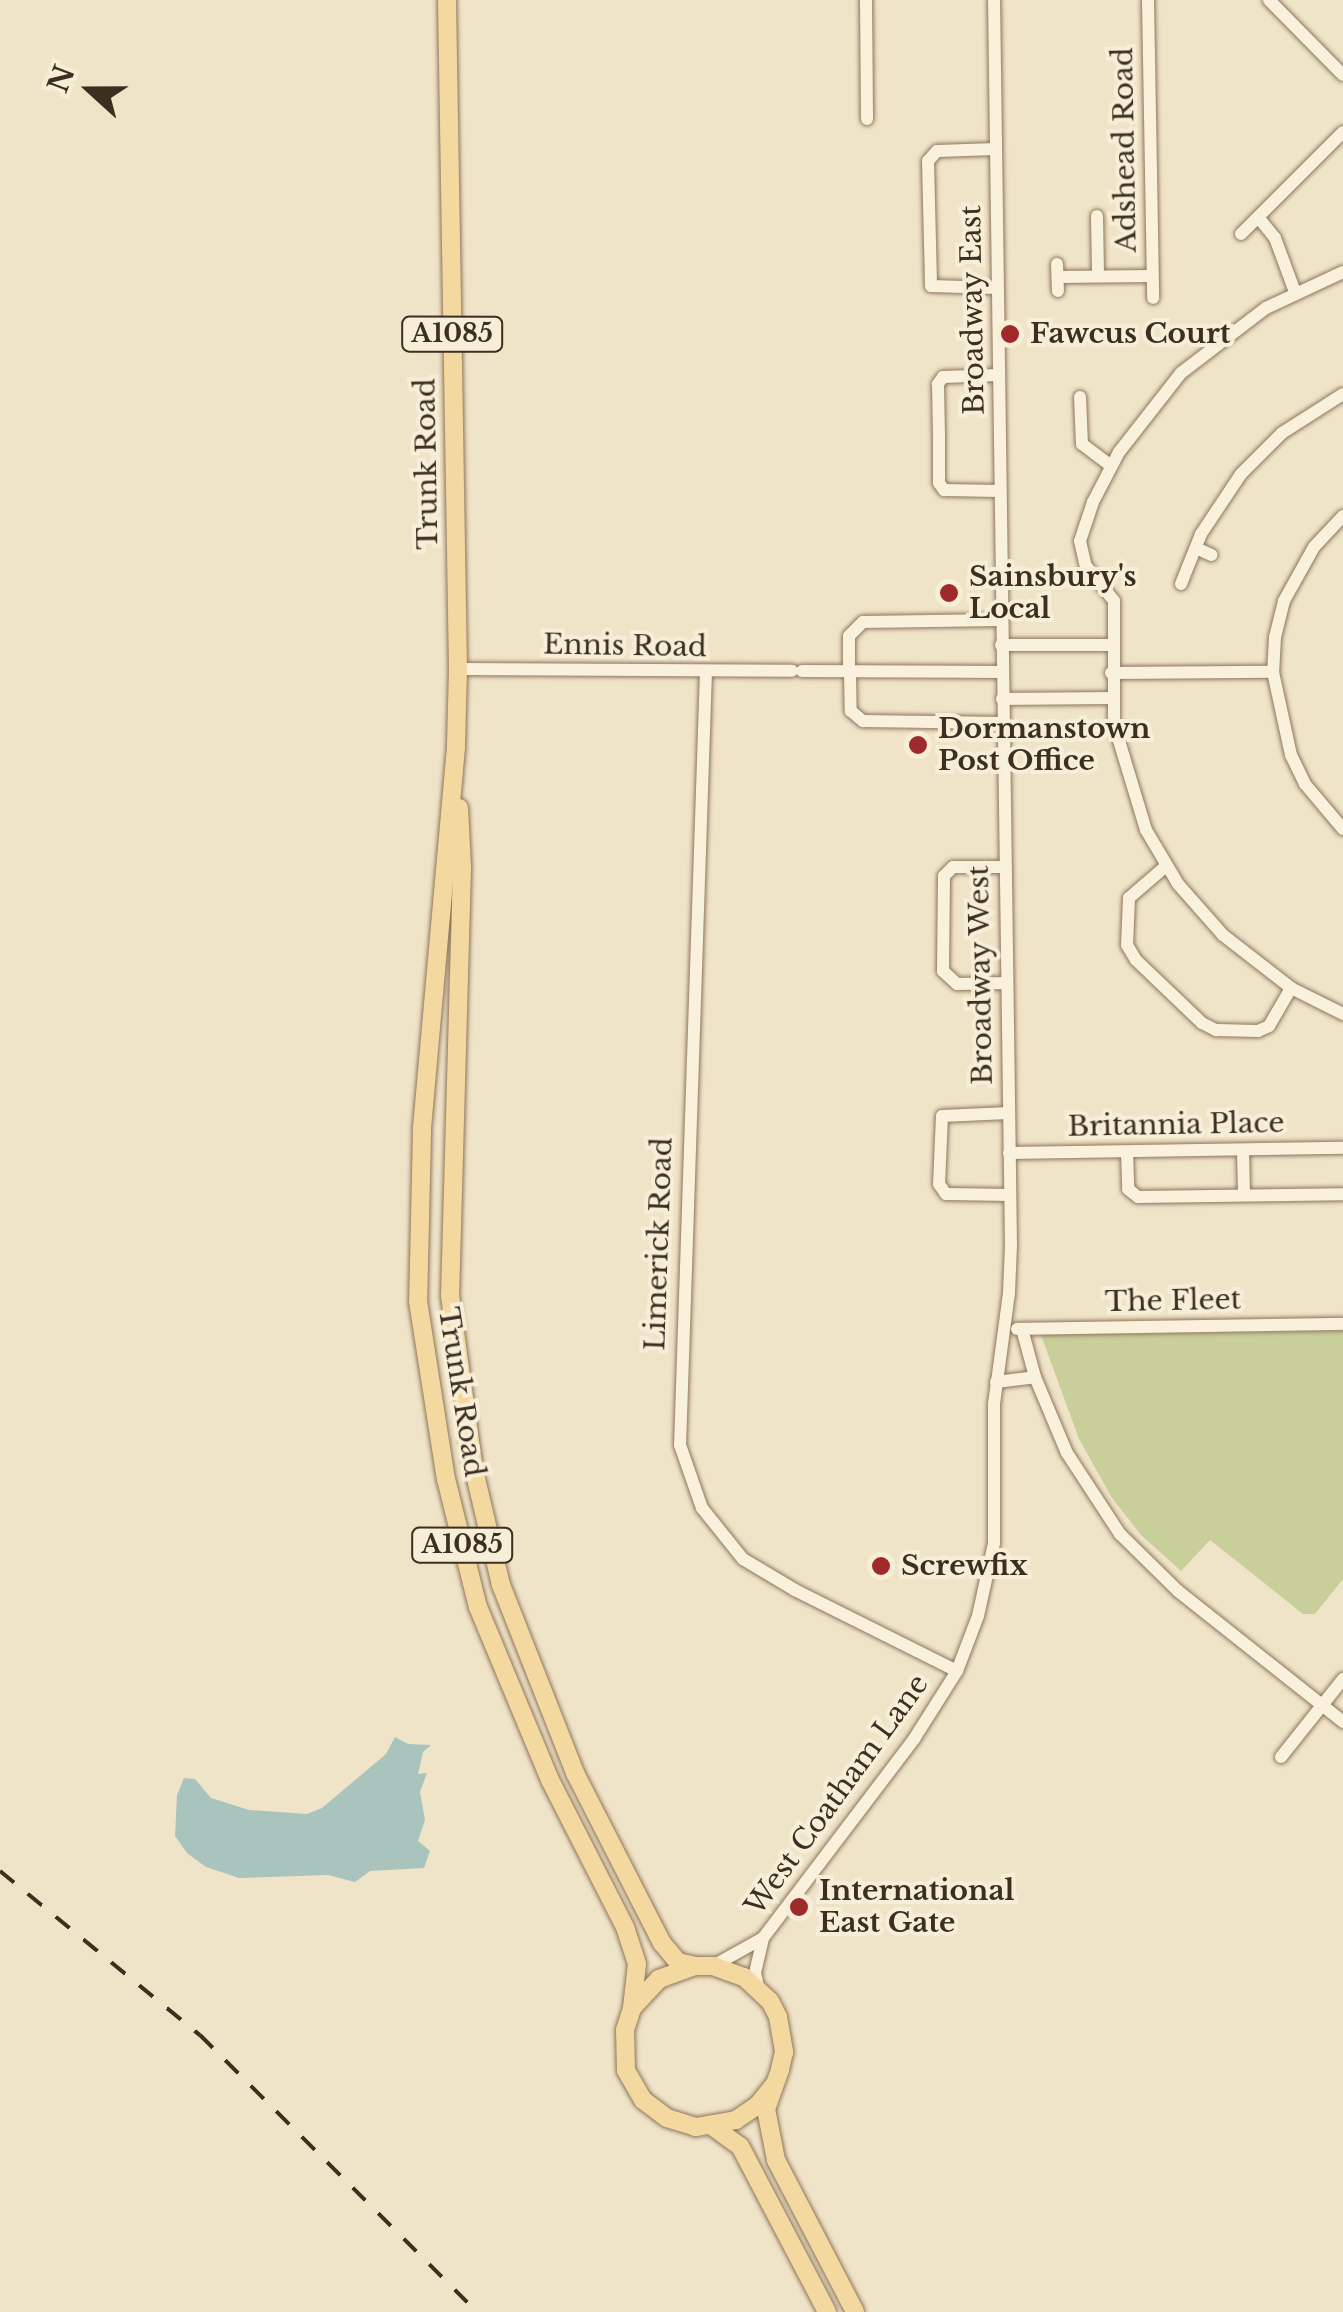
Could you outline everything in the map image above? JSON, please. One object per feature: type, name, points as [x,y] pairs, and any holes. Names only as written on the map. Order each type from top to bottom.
[{"type":"main road","name":"Trunk Road","points":[[447,0],[458,669],[456,747],[422,1131],[418,1301],[446,1479],[478,1607],[550,1780],[626,1928],[637,1964],[632,2008]]},
{"type":"main road","name":"Trunk Road","points":[[456,747],[462,868],[450,1295],[474,1470],[501,1585],[575,1773],[662,1943],[678,1962],[704,1966]]},
{"type":"main road","name":"A1085","points":[[704,1966],[744,1977],[758,1987]]},
{"type":"main road","points":[[632,2008],[659,1979],[704,1966]]},
{"type":"main road","points":[[758,1987],[770,2000],[783,2034],[784,2052],[766,2109],[776,2160],[856,2312]]},
{"type":"main road","name":"A1085","points":[[632,2008],[623,2052],[634,2087],[667,2118],[712,2126]]},
{"type":"main road","points":[[712,2126],[736,2120],[758,2106],[774,2086]]},
{"type":"main road","points":[[712,2126],[740,2146],[826,2312]]},
{"type":"street","points":[[866,0],[867,119]]},
{"type":"street","name":"Broadway East","points":[[994,0],[1001,620]]},
{"type":"street","name":"Adshead Road","points":[[1148,0],[1152,298]]},
{"type":"street","points":[[1269,0],[1343,75]]},
{"type":"street","points":[[1241,234],[1343,132]]},
{"type":"street","points":[[996,149],[936,151],[928,162],[931,286],[997,288]]},
{"type":"street","points":[[1096,216],[1098,276]]},
{"type":"street","points":[[1258,217],[1275,238],[1295,292]]},
{"type":"street","points":[[1343,272],[1295,292],[1242,324],[1182,373],[1148,410],[1111,466],[1080,541],[1086,566],[1114,601],[1111,698],[1132,793],[1166,866],[1222,935],[1292,988],[1343,1014]]},
{"type":"street","points":[[1058,278],[1152,276]]},
{"type":"street","points":[[998,376],[942,378],[938,384],[938,434],[939,483],[944,490],[1000,490]]},
{"type":"street","points":[[1181,584],[1213,513],[1254,459],[1298,420],[1343,394]]},
{"type":"street","points":[[1080,397],[1082,444],[1111,466]]},
{"type":"street","points":[[1343,516],[1314,547],[1284,601],[1275,637],[1273,672],[1291,755],[1305,784],[1343,829]]},
{"type":"street","points":[[1196,548],[1212,555]]},
{"type":"street","points":[[1001,620],[863,622],[850,636],[850,672],[851,711],[863,720],[1002,723]]},
{"type":"street","name":"Broadway West","points":[[1001,620],[1010,1195],[1010,1293],[1004,1329]]},
{"type":"street","points":[[1001,644],[1112,645]]},
{"type":"street","name":"Ennis Road","points":[[458,669],[1002,672]]},
{"type":"street","name":"Limerick Road","points":[[706,672],[680,1445],[697,1499],[743,1559],[795,1590],[956,1671]]},
{"type":"street","points":[[1111,673],[1273,672]]},
{"type":"street","points":[[1002,699],[1111,698]]},
{"type":"street","points":[[1166,866],[1128,898],[1127,946],[1136,960],[1202,1023],[1216,1030],[1258,1031],[1269,1026],[1292,988]]},
{"type":"street","points":[[1005,867],[953,868],[944,876],[944,971],[957,984],[1007,983]]},
{"type":"street","points":[[1008,1113],[942,1116],[938,1184],[946,1194],[1010,1195]]},
{"type":"street","name":"Britannia Place","points":[[1009,1153],[1343,1148]]},
{"type":"street","points":[[1243,1150],[1244,1196]]},
{"type":"street","points":[[1127,1152],[1128,1189],[1134,1196],[1343,1194]]},
{"type":"street","name":"The Fleet","points":[[1004,1329],[1343,1324]]},
{"type":"street","points":[[1022,1328],[1036,1378],[1080,1477],[1120,1534],[1178,1591],[1343,1722]]},
{"type":"street","name":"West Coatham Lane","points":[[758,1987],[755,1972],[763,1938],[914,1739],[956,1671],[978,1616],[994,1542],[996,1382],[1004,1329]]},
{"type":"street","points":[[996,1382],[1036,1378]]},
{"type":"street","points":[[1280,1757],[1343,1679]]},
{"type":"street","name":"West Coatham Lane","points":[[704,1966],[763,1938]]},
{"type":"green space","points":[[1343,1331],[1343,1579],[1315,1614],[1303,1614],[1210,1540],[1181,1571],[1141,1535],[1112,1498],[1079,1439],[1041,1335]]},
{"type":"water","points":[[395,1737],[408,1744],[431,1745],[423,1752],[418,1774],[427,1773],[420,1792],[425,1820],[418,1841],[430,1851],[424,1868],[370,1871],[355,1882],[328,1875],[239,1878],[206,1867],[187,1853],[175,1836],[177,1795],[184,1778],[195,1779],[211,1798],[249,1810],[307,1814],[322,1808],[386,1754]]},
{"type":"railway","points":[[0,1871],[200,2035],[477,2312]]},
{"type":"place","name":"Fawcus Court","points":[[1010,334]]},
{"type":"place","name":"Sainsbury's Local","points":[[949,593]]},
{"type":"place","name":"Dormanstown Post Office","points":[[918,745]]},
{"type":"place","name":"Screwfix","points":[[881,1566]]},
{"type":"place","name":"International East Gate","points":[[799,1907]]}]
